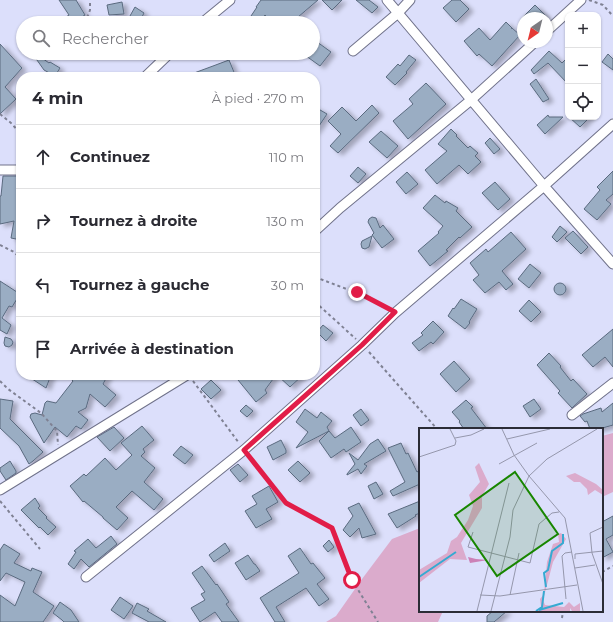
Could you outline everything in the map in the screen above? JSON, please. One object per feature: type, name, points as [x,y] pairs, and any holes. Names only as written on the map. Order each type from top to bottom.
[{"type":"street","points":[[211,16],[230,0]]},
{"type":"street","points":[[387,0],[544,186],[613,264]]},
{"type":"street","points":[[353,51],[398,13],[410,0]]},
{"type":"street","points":[[553,25],[580,0]]},
{"type":"street","points":[[320,226],[340,208],[472,100],[528,48]]},
{"type":"street","points":[[150,72],[163,60]]},
{"type":"street","points":[[86,577],[244,450],[362,345],[395,312],[544,186],[613,124]]},
{"type":"street","points":[[0,170],[16,170]]},
{"type":"street","points":[[0,490],[180,380]]},
{"type":"street","points":[[572,415],[613,383]]},
{"type":"path","points":[[88,16],[90,10],[90,0]]},
{"type":"path","points":[[588,0],[603,5],[613,16]]},
{"type":"path","points":[[0,114],[16,128]]},
{"type":"path","points":[[0,245],[16,254]]},
{"type":"path","points":[[320,280],[357,292],[395,312]]},
{"type":"path","points":[[320,307],[362,345],[436,428]]},
{"type":"path","points":[[192,380],[286,503],[332,528],[352,580],[378,622]]},
{"type":"path","points":[[0,381],[8,389],[41,413],[57,431],[58,454]]},
{"type":"path","points":[[0,501],[40,549]]},
{"type":"path","points":[[603,571],[613,566]]},
{"type":"path","points":[[562,618],[563,612]]},
{"type":"shaded area","points":[[613,433],[613,492],[603,497],[603,436]]},
{"type":"shaded area","points":[[419,528],[419,612],[443,612],[438,622],[326,622],[336,616],[392,539]]},
{"type":"building","points":[[59,0],[76,0],[85,15],[68,16],[69,15]]},
{"type":"building","points":[[261,0],[318,0],[299,16],[251,16]]},
{"type":"building","points":[[322,0],[342,0],[332,10]]},
{"type":"building","points":[[356,0],[369,0],[378,7],[372,13]]},
{"type":"building","points":[[452,0],[460,0],[469,9],[456,22],[443,8]]},
{"type":"building","points":[[122,2],[124,14],[109,15],[107,5]]},
{"type":"building","points":[[535,5],[542,12],[528,12]]},
{"type":"building","points":[[135,7],[144,13],[142,16],[130,16]]},
{"type":"building","points":[[506,22],[517,32],[517,38],[492,66],[479,54],[477,56],[464,41],[479,28],[490,40]]},
{"type":"building","points":[[0,44],[22,68],[18,72],[16,72],[16,75],[5,87],[16,99],[0,114]]},
{"type":"building","points":[[320,44],[331,52],[320,66],[312,60],[320,60]]},
{"type":"building","points":[[549,51],[562,63],[565,60],[565,81],[548,63],[534,74],[531,70]]},
{"type":"building","points":[[608,54],[613,59],[613,70],[602,62]]},
{"type":"building","points":[[409,55],[416,60],[406,72],[407,73],[395,85],[386,77],[398,64],[400,66]]},
{"type":"building","points":[[37,60],[45,60],[60,68],[58,72],[48,72],[44,70]]},
{"type":"building","points":[[229,60],[234,72],[197,72]]},
{"type":"building","points":[[536,79],[549,99],[543,102],[530,84]]},
{"type":"building","points":[[426,83],[446,104],[408,139],[393,121],[413,104],[409,99]]},
{"type":"building","points":[[372,105],[379,113],[338,153],[330,146],[341,134],[328,121],[342,107],[356,121]]},
{"type":"building","points":[[320,110],[327,114],[320,124]]},
{"type":"building","points":[[548,115],[549,117],[563,117],[545,134],[537,125]]},
{"type":"building","points":[[572,120],[587,120],[580,127]]},
{"type":"building","points":[[451,129],[468,148],[470,146],[478,153],[475,156],[481,162],[468,174],[459,165],[437,184],[425,170],[447,151],[438,144]]},
{"type":"building","points":[[381,131],[398,146],[387,158],[369,142]]},
{"type":"building","points":[[490,138],[500,149],[494,154],[485,143]]},
{"type":"building","points":[[358,167],[366,174],[358,183],[350,176]]},
{"type":"building","points":[[613,171],[613,194],[606,200],[611,204],[597,220],[584,209],[600,190],[597,187]]},
{"type":"building","points":[[407,172],[418,184],[406,194],[396,182]]},
{"type":"building","points":[[3,176],[16,176],[16,239],[11,238],[14,221],[0,224]]},
{"type":"building","points":[[495,182],[510,199],[498,210],[482,193]]},
{"type":"building","points":[[435,195],[445,203],[446,201],[458,208],[456,211],[472,227],[460,238],[459,237],[446,250],[448,251],[430,266],[418,251],[439,233],[438,232],[443,226],[423,208]]},
{"type":"building","points":[[372,217],[376,218],[380,228],[383,225],[394,239],[382,248],[372,235],[374,233],[368,222]]},
{"type":"building","points":[[560,226],[567,232],[557,242],[552,237]]},
{"type":"building","points":[[573,231],[588,247],[581,254],[565,238]]},
{"type":"building","points":[[511,232],[526,249],[502,271],[513,284],[506,290],[499,282],[485,293],[473,280],[479,275],[470,263],[486,249],[488,252]]},
{"type":"building","points":[[372,236],[369,247],[365,249],[362,248],[362,241]]},
{"type":"building","points":[[530,264],[541,273],[529,288],[518,279]]},
{"type":"building","points":[[0,281],[16,291],[16,300],[12,307],[9,306],[2,318],[11,325],[7,334],[0,330]]},
{"type":"building","points":[[560,283],[564,285],[566,289],[564,293],[560,295],[556,293],[554,289],[556,285]]},
{"type":"building","points":[[461,299],[477,309],[469,322],[470,323],[465,329],[448,316]]},
{"type":"building","points":[[529,300],[541,312],[531,322],[519,311]]},
{"type":"building","points":[[433,321],[444,332],[433,344],[431,342],[419,351],[412,343],[423,335],[421,333]]},
{"type":"building","points":[[323,325],[333,333],[326,341],[320,335],[320,328]]},
{"type":"building","points":[[613,329],[613,367],[605,357],[593,367],[582,355]]},
{"type":"building","points":[[5,337],[11,339],[13,342],[9,347],[5,346]]},
{"type":"building","points":[[549,353],[561,366],[560,367],[571,381],[573,379],[587,394],[572,408],[558,393],[560,391],[537,365]]},
{"type":"building","points":[[454,361],[470,379],[456,392],[440,374]]},
{"type":"building","points":[[34,380],[49,380],[46,388]]},
{"type":"building","points":[[105,380],[103,384],[116,395],[105,407],[90,394],[86,408],[78,412],[88,420],[81,429],[76,426],[67,437],[55,427],[44,443],[30,417],[31,414],[35,413],[42,415],[45,403],[47,401],[56,403],[72,381]]},
{"type":"building","points":[[211,380],[221,390],[211,399],[201,389]]},
{"type":"building","points":[[238,380],[272,380],[265,390],[267,393],[256,402]]},
{"type":"building","points":[[282,380],[298,380],[290,387]]},
{"type":"building","points":[[0,399],[13,401],[10,419],[43,452],[29,464],[19,446],[0,428]]},
{"type":"building","points":[[534,399],[541,409],[530,417],[523,406]]},
{"type":"building","points":[[466,400],[473,407],[471,408],[486,428],[463,428],[459,422],[460,421],[452,412]]},
{"type":"building","points":[[613,403],[613,425],[602,428],[590,428],[587,421],[585,422],[580,416],[601,408],[602,412]]},
{"type":"building","points":[[246,405],[253,411],[247,417],[240,411]]},
{"type":"building","points":[[305,409],[317,418],[321,412],[332,421],[327,427],[329,431],[296,448],[308,432],[296,422]]},
{"type":"building","points":[[361,409],[369,420],[361,426],[353,415]]},
{"type":"building","points":[[142,426],[154,440],[143,449],[145,452],[141,456],[155,468],[144,482],[163,499],[154,510],[132,491],[116,507],[128,518],[117,530],[84,501],[83,502],[70,486],[84,474],[86,476],[105,458],[116,470],[132,455],[121,443]]},
{"type":"building","points":[[114,427],[124,438],[110,451],[97,437]]},
{"type":"building","points":[[351,427],[361,442],[346,452],[344,449],[331,458],[319,441],[329,431],[335,438]]},
{"type":"building","points":[[378,439],[386,451],[364,464],[367,466],[361,474],[358,469],[347,475],[355,464],[349,453],[358,460],[370,444]]},
{"type":"building","points":[[281,440],[286,453],[273,460],[267,447]]},
{"type":"building","points":[[401,443],[406,454],[408,453],[417,472],[419,471],[419,484],[393,496],[390,491],[405,482],[388,448]]},
{"type":"building","points":[[181,446],[193,455],[185,464],[173,455]]},
{"type":"building","points":[[10,461],[16,473],[6,480],[0,471],[0,468]]},
{"type":"building","points":[[298,461],[310,473],[300,482],[288,470]]},
{"type":"building","points":[[238,464],[248,475],[240,482],[230,470]]},
{"type":"building","points":[[376,482],[383,494],[374,499],[368,486]]},
{"type":"building","points":[[269,486],[278,502],[266,509],[272,519],[256,528],[245,511],[257,504],[252,496]]},
{"type":"building","points":[[35,498],[40,506],[38,508],[56,527],[48,535],[21,510]]},
{"type":"building","points":[[419,501],[419,513],[397,528],[388,514]]},
{"type":"building","points":[[359,503],[376,534],[362,538],[359,528],[350,537],[343,530],[353,516],[348,508]]},
{"type":"building","points":[[613,516],[613,535],[606,539],[613,552],[603,557],[603,521]]},
{"type":"building","points":[[111,536],[117,544],[89,567],[81,559],[74,569],[68,564],[76,552],[74,551],[88,539],[96,548]]},
{"type":"building","points":[[329,540],[334,547],[328,552],[323,546]]},
{"type":"building","points":[[225,543],[230,551],[214,562],[209,555]]},
{"type":"building","points":[[4,544],[20,554],[14,563],[31,571],[32,568],[42,572],[33,592],[54,606],[43,622],[0,622],[0,595],[15,606],[25,582],[6,573],[0,581],[0,550]]},
{"type":"building","points":[[300,548],[311,564],[313,563],[325,578],[317,584],[329,599],[319,606],[306,588],[276,607],[285,622],[275,622],[260,598],[299,573],[288,556]]},
{"type":"building","points":[[248,555],[260,571],[246,580],[235,563]]},
{"type":"building","points":[[202,566],[216,585],[217,584],[229,602],[226,604],[239,622],[222,622],[215,612],[200,622],[191,608],[205,600],[201,594],[205,592],[192,573]]},
{"type":"building","points":[[120,597],[133,606],[124,619],[111,610]]},
{"type":"building","points":[[60,602],[71,610],[79,622],[64,622],[53,613]]},
{"type":"building","points":[[137,603],[149,609],[147,611],[166,622],[149,622],[132,613]]},
{"type":"building","points":[[492,612],[506,612],[494,622],[487,622],[487,616]]},
{"type":"route","points":[[352,580],[332,528],[286,503],[244,450],[362,345],[395,312],[357,292]]}]
